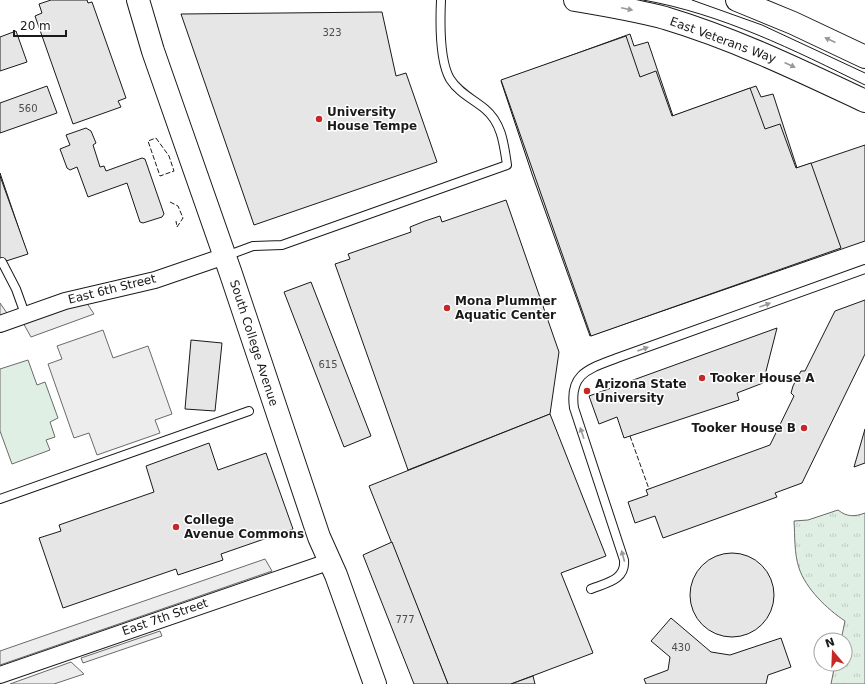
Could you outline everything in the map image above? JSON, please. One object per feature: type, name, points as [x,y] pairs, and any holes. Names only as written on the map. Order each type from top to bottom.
[{"type":"street","name":"South College Avenue","points":[[138,0],[153,51],[225,256],[319,537],[331,561],[375,684]]},
{"type":"street","name":"East Veterans Way","points":[[575,0],[663,18],[725,38],[788,64],[865,101]]},
{"type":"street","points":[[737,0],[793,23],[865,57]]},
{"type":"street","name":"East 6th Street","points":[[0,324],[25,314],[72,299],[176,273],[225,256]]},
{"type":"street","name":"East 7th Street","points":[[0,675],[331,561]]},
{"type":"lane","points":[[225,256],[253,246],[282,245],[508,165],[500,128],[494,117],[485,108],[458,89],[450,79],[443,55],[441,0]]},
{"type":"lane","points":[[2,262],[16,289],[25,314]]},
{"type":"lane","points":[[591,589],[615,580],[623,573],[625,567],[574,408],[572,395],[574,384],[578,376],[592,368],[617,358],[865,269]]},
{"type":"lane","points":[[0,499],[249,411]]},
{"type":"green space","points":[[28,360],[37,385],[45,382],[58,418],[50,422],[55,437],[46,440],[50,450],[12,464],[0,431],[0,369]]},
{"type":"green space","points":[[838,510],[851,516],[865,513],[865,684],[831,684],[833,672],[853,672],[853,632],[843,632],[845,621],[831,611],[818,598],[802,576],[796,556],[794,521],[808,520]]},
{"type":"shaded area","points":[[79,291],[94,314],[31,337],[22,321],[0,329],[0,303],[9,316]]},
{"type":"shaded area","points":[[103,330],[113,358],[148,346],[172,414],[155,420],[160,433],[97,455],[89,433],[74,438],[48,364],[62,359],[57,346]]},
{"type":"shaded area","points":[[265,559],[272,571],[0,665],[0,651]]},
{"type":"shaded area","points":[[160,631],[162,636],[83,663],[81,658]]},
{"type":"shaded area","points":[[71,662],[84,674],[54,684],[10,684]]},
{"type":"building","points":[[51,0],[87,0],[88,3],[92,2],[126,98],[118,101],[121,107],[73,124],[35,16],[42,13],[39,4]]},
{"type":"building","name":"University House Tempe","points":[[382,12],[396,76],[406,73],[437,162],[254,225],[181,14]]},
{"type":"building","points":[[16,31],[27,62],[0,71],[0,37]]},
{"type":"building","points":[[630,34],[634,46],[648,42],[673,116],[756,86],[761,97],[773,94],[797,168],[865,145],[865,241],[590,336],[533,177],[501,81]]},
{"type":"building","points":[[626,36],[640,77],[656,71],[672,116],[750,88],[765,129],[780,124],[796,168],[811,163],[841,248],[591,336],[501,80]]},
{"type":"building","points":[[47,86],[57,113],[0,133],[0,103]]},
{"type":"building","points":[[86,128],[91,131],[96,143],[93,145],[100,167],[104,166],[106,171],[142,158],[145,159],[164,214],[162,217],[143,223],[140,222],[127,183],[88,197],[77,167],[70,170],[67,168],[60,149],[70,145],[66,135]]},
{"type":"building","points":[[0,173],[27,253],[0,262]]},
{"type":"building","points":[[0,176],[28,254],[0,263]]},
{"type":"building","name":"Mona Plummer Aquatic Center","points":[[506,200],[559,352],[550,414],[408,470],[335,264],[350,259],[348,254],[411,232],[410,227],[425,221],[440,216],[442,222]]},
{"type":"building","points":[[311,282],[371,436],[344,447],[284,292]]},
{"type":"building","name":"Tooker House B","points":[[865,300],[865,354],[802,483],[775,493],[777,497],[663,538],[655,516],[635,523],[628,502],[648,495],[646,490],[770,445],[794,396],[791,393],[793,386],[801,371],[805,371],[835,311]]},
{"type":"building","name":"Tooker House A","points":[[777,328],[763,383],[737,393],[739,400],[624,438],[617,417],[599,424],[589,396]]},
{"type":"building","points":[[191,340],[222,343],[215,411],[185,409]]},
{"type":"building","points":[[550,414],[606,556],[561,573],[593,653],[511,684],[448,684],[369,486]]},
{"type":"building","points":[[865,429],[865,463],[854,467]]},
{"type":"building","name":"College Avenue Commons","points":[[209,443],[218,470],[266,453],[293,529],[221,554],[223,560],[178,575],[176,569],[63,608],[39,538],[61,531],[59,525],[154,492],[146,466]]},
{"type":"building","points":[[392,542],[448,684],[414,684],[363,555]]},
{"type":"building","points":[[732,553],[748,556],[762,565],[771,579],[774,595],[771,611],[762,625],[748,634],[732,637],[716,634],[702,625],[693,611],[690,595],[693,579],[702,565],[716,556]]},
{"type":"building","points":[[671,618],[711,652],[730,655],[781,638],[791,667],[768,675],[766,684],[646,684],[644,679],[668,670],[670,657],[651,641]]},
{"type":"building","points":[[533,676],[535,684],[511,684]]},
{"type":"tram line","points":[[643,0],[701,14],[729,24],[784,46],[865,85]]},
{"type":"tram line","points":[[692,0],[762,25],[865,73]]},
{"type":"fence","points":[[156,138],[169,156],[174,171],[160,176],[148,141],[156,138]]},
{"type":"fence","points":[[170,202],[178,206],[183,218],[177,227],[176,221]]},
{"type":"fence","points":[[630,436],[649,489]]},
{"type":"place","name":"University House Tempe","points":[[319,119]]},
{"type":"place","name":"Mona Plummer Aquatic Center","points":[[447,308]]},
{"type":"place","name":"Tooker House A","points":[[702,378]]},
{"type":"place","name":"Arizona State University","points":[[587,391]]},
{"type":"place","name":"Tooker House B","points":[[804,428]]},
{"type":"place","name":"College Avenue Commons","points":[[176,527]]}]
